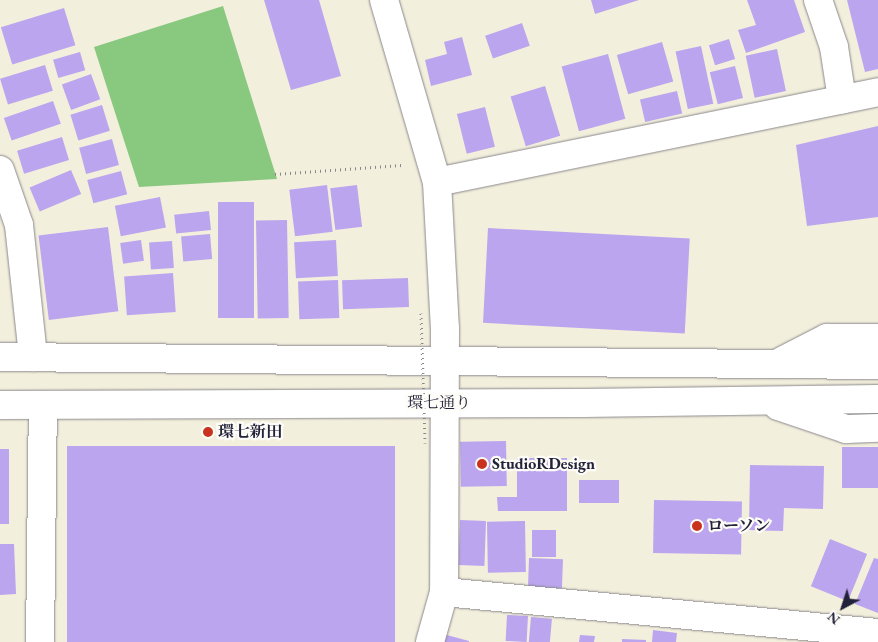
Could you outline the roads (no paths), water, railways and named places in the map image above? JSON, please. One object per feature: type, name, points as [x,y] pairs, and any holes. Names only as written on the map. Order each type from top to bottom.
[{"type":"street","points":[[384,0],[437,182],[446,404],[444,592],[430,642]]},
{"type":"street","points":[[818,0],[834,47],[842,99]]},
{"type":"street","points":[[437,182],[878,92]]},
{"type":"street","points":[[3,187],[19,225],[33,357]]},
{"type":"street","points":[[778,363],[828,338],[878,338]]},
{"type":"street","points":[[0,357],[869,365]]},
{"type":"street","name":"環七通り","points":[[0,405],[446,404],[878,399]]},
{"type":"street","points":[[758,400],[846,429],[878,428]]},
{"type":"street","points":[[40,642],[43,405]]},
{"type":"street","points":[[444,592],[878,633]]},
{"type":"place","name":"環七新田","points":[[208,432]]},
{"type":"place","name":"StudioRDesign","points":[[482,464]]},
{"type":"place","name":"ローソン","points":[[697,526]]}]
